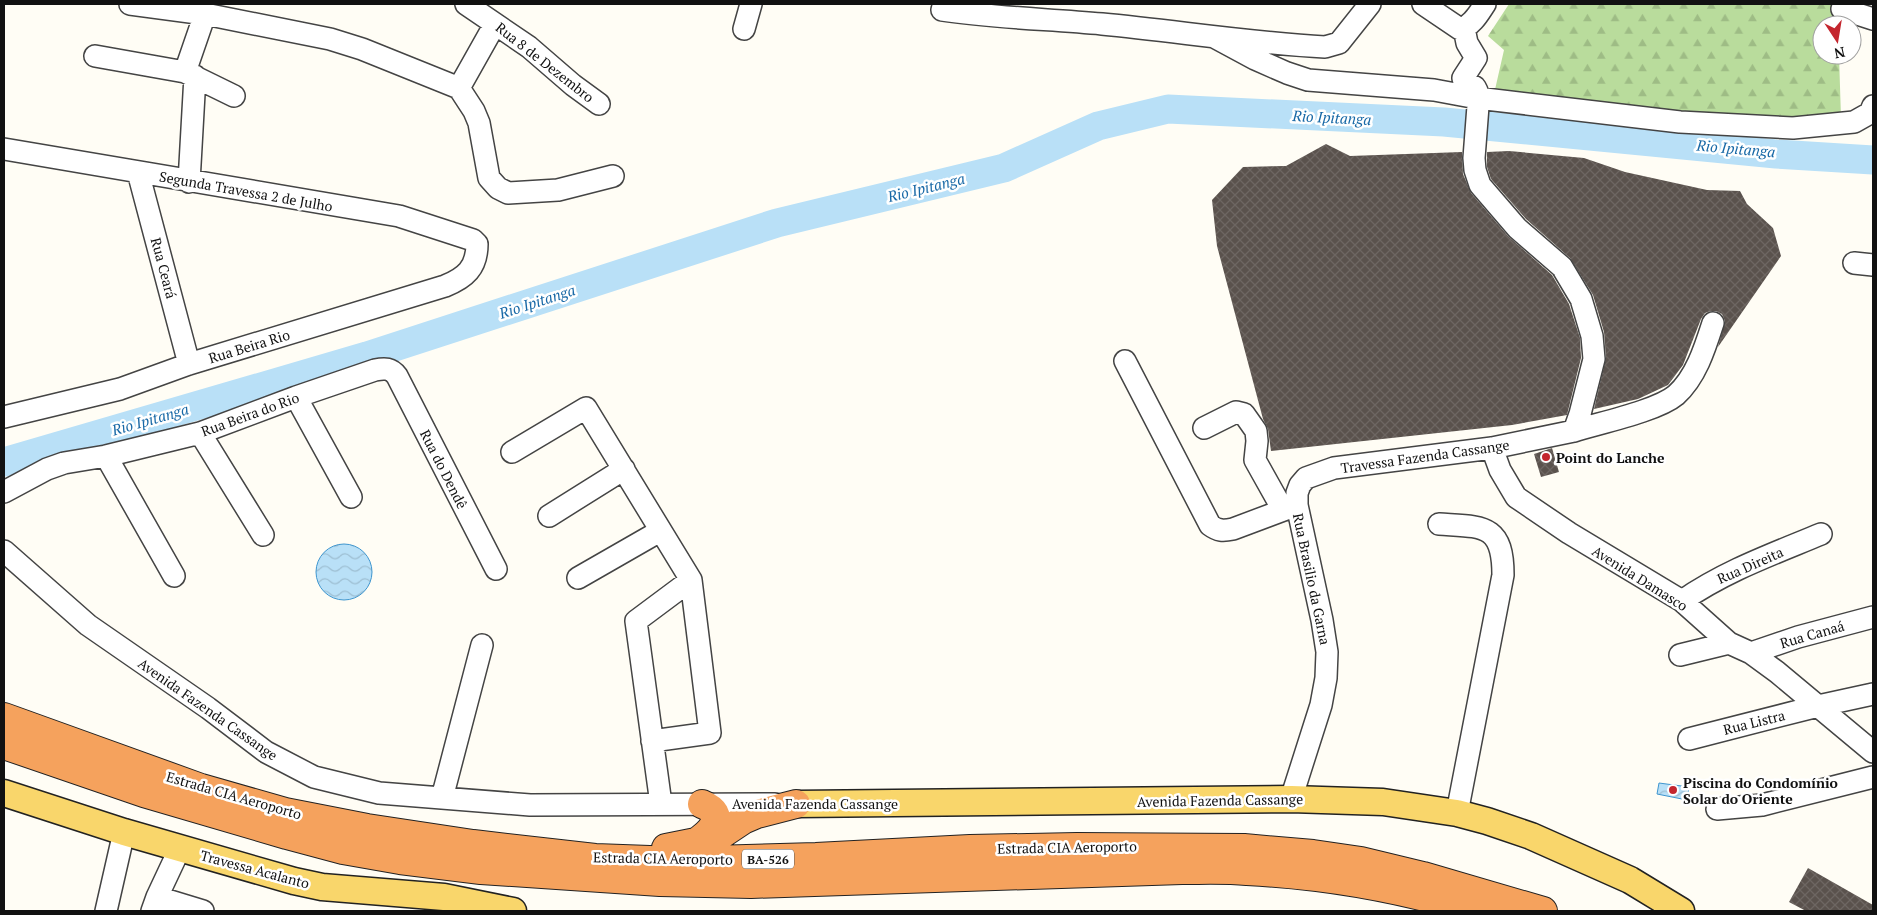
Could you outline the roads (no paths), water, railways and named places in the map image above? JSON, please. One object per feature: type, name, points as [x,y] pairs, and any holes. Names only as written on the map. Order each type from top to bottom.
[{"type":"highway","name":"Estrada CIA Aeroporto","points":[[4,717],[201,788],[284,812],[367,828],[473,844],[594,858],[677,861],[816,857],[970,849],[1068,847],[1244,848],[1313,854],[1361,861],[1423,876],[1543,911]]},
{"type":"highway","name":"Estrada CIA Aeroporto","points":[[4,745],[144,793],[343,850],[400,860],[481,870],[650,882],[751,884],[1182,870],[1246,870],[1342,880],[1424,896],[1475,911]]},
{"type":"highway","points":[[695,843],[714,826],[716,819],[716,813],[711,808],[702,804]]},
{"type":"highway","points":[[594,858],[695,843],[719,836],[743,820],[757,814],[796,804]]},
{"type":"main road","name":"Travessa Acalanto","points":[[4,793],[124,832],[322,887],[441,904],[513,911]]},
{"type":"main road","name":"Avenida Fazenda Cassange","points":[[796,804],[1291,798],[1383,802],[1457,813],[1531,836],[1621,876],[1681,911]]},
{"type":"street","points":[[130,4],[205,14],[330,39],[371,52],[460,88],[479,123],[489,178],[492,183],[508,193],[558,190],[613,176]]},
{"type":"street","name":"Rua 8 de Dezembro","points":[[466,4],[528,47],[599,104]]},
{"type":"street","points":[[744,29],[751,4]]},
{"type":"street","points":[[942,10],[972,15],[1102,24],[1216,38],[1320,47],[1333,46],[1339,43],[1370,4]]},
{"type":"street","points":[[1423,4],[1456,27],[1464,28],[1474,20],[1486,4]]},
{"type":"street","points":[[1842,9],[1873,19]]},
{"type":"street","points":[[189,182],[190,74],[205,14]]},
{"type":"street","points":[[460,88],[495,24]]},
{"type":"street","points":[[1464,28],[1467,43],[1476,58],[1463,80],[1475,87],[1477,102],[1474,158],[1475,170],[1480,185],[1517,228],[1562,267],[1581,299],[1592,336],[1594,359],[1574,431]]},
{"type":"street","points":[[1216,38],[1255,59],[1286,73],[1308,80],[1434,90],[1477,102],[1680,122],[1792,128],[1854,122],[1870,113],[1873,106]]},
{"type":"street","points":[[95,56],[190,74],[234,96]]},
{"type":"street","name":"Segunda Travessa 2 de Julho","points":[[4,149],[189,182],[399,216],[473,240],[477,244],[477,251]]},
{"type":"street","name":"Rua Ceará","points":[[138,172],[189,364]]},
{"type":"street","name":"Rua Beira Rio","points":[[4,416],[120,388],[189,364],[453,283],[467,274],[472,268],[477,251]]},
{"type":"street","name":"Travessa Fazenda Cassange","points":[[1290,507],[1300,485],[1306,478],[1334,468],[1492,448],[1574,431],[1650,408],[1675,395],[1686,383],[1704,352],[1713,324]]},
{"type":"street","points":[[1125,361],[1210,525],[1216,530],[1224,531],[1290,507],[1255,460],[1256,431],[1244,414],[1236,412],[1204,428]]},
{"type":"street","name":"Rua Beira do Rio","points":[[4,492],[47,469],[200,433],[375,370],[391,370]]},
{"type":"street","name":"Rua do Dendê","points":[[391,370],[397,376],[496,569]]},
{"type":"street","points":[[296,397],[351,497]]},
{"type":"street","points":[[512,452],[586,408],[691,580],[710,733],[652,742]]},
{"type":"street","points":[[200,433],[263,535]]},
{"type":"street","name":"Avenida Damasco","points":[[1492,448],[1500,470],[1516,497],[1569,533],[1682,601],[1730,643],[1751,653],[1873,752]]},
{"type":"street","points":[[106,456],[174,576]]},
{"type":"street","points":[[549,516],[624,469]]},
{"type":"street","name":"Rua Brasilio da Garna","points":[[1290,507],[1322,620],[1327,652],[1326,678],[1321,705],[1291,798]]},
{"type":"street","points":[[1439,524],[1476,527],[1490,532],[1499,545],[1503,560],[1503,575],[1457,813]]},
{"type":"street","points":[[578,578],[660,531]]},
{"type":"street","name":"Rua Direita","points":[[1682,601],[1704,585],[1738,568],[1821,534]]},
{"type":"street","name":"Avenida Fazenda Cassange","points":[[4,551],[88,625],[208,708],[266,752],[314,777],[379,793],[530,805],[796,804]]},
{"type":"street","points":[[660,804],[636,621],[691,580]]},
{"type":"street","name":"Rua Canaá","points":[[1751,653],[1805,634],[1873,617]]},
{"type":"street","points":[[1680,655],[1730,643]]},
{"type":"street","points":[[442,798],[482,645]]},
{"type":"street","name":"Rua Listra","points":[[1689,739],[1873,694]]},
{"type":"street","points":[[1717,809],[1762,805],[1873,777]]},
{"type":"street","points":[[106,911],[124,832]]},
{"type":"street","points":[[180,848],[155,904],[203,911]]},
{"type":"water","points":[[344,544],[355,546],[364,552],[370,561],[372,572],[370,583],[364,592],[355,598],[344,600],[333,598],[324,592],[318,583],[316,572],[318,561],[324,552],[333,546]]},
{"type":"water","name":"Piscina do Condomínio Solar do Oriente","points":[[1659,783],[1689,787],[1687,800],[1657,794]]},
{"type":"waterway","name":"Rio Ipitanga","points":[[4,462],[367,356],[777,223],[1004,168],[1098,126],[1168,109],[1444,122],[1776,154],[1873,160]]},
{"type":"place","name":"Point do Lanche","points":[[1546,457]]},
{"type":"place","name":"Piscina do Condomínio Solar do Oriente","points":[[1673,790]]}]
